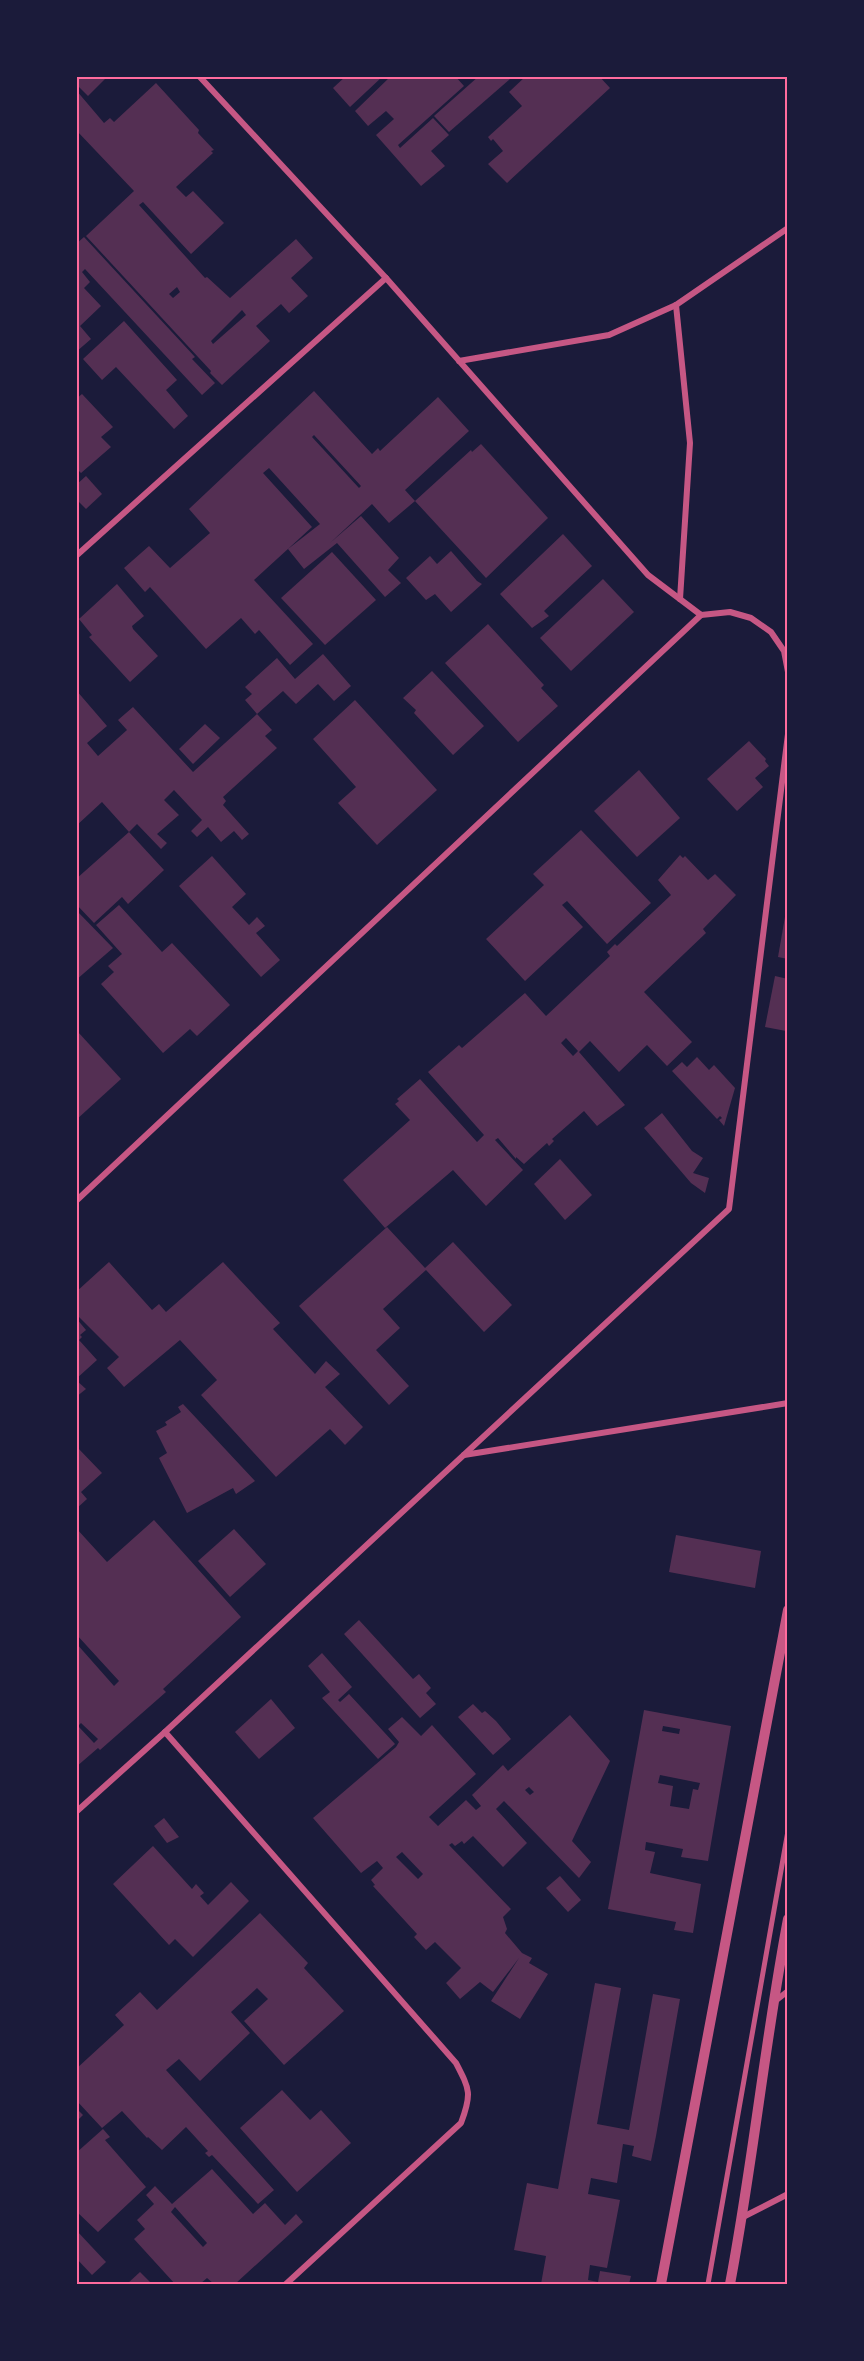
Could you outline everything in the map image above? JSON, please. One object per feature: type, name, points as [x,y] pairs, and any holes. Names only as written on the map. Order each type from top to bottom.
[{"type":"street","points":[[199,76],[386,279],[648,575],[701,615]]},
{"type":"street","points":[[459,361],[609,335],[676,305],[788,228]]},
{"type":"street","points":[[76,556],[386,279]]},
{"type":"street","points":[[676,305],[690,444],[680,599]]},
{"type":"street","points":[[76,1201],[701,615],[730,612],[751,618],[771,632],[784,651],[788,672]]},
{"type":"street","points":[[76,1812],[729,1209],[788,734]]},
{"type":"street","points":[[464,1455],[788,1403]]},
{"type":"street","points":[[661,2284],[788,1610]]},
{"type":"street","points":[[165,1732],[456,2063],[467,2085],[470,2101],[461,2123],[286,2284]]},
{"type":"street","points":[[708,2284],[788,1831]]},
{"type":"street","points":[[730,2284],[743,2217],[772,2005],[788,1919]]},
{"type":"street","points":[[772,2005],[788,1991]]},
{"type":"street","points":[[743,2217],[788,2194]]},
{"type":"building","points":[[76,76],[108,76],[88,96],[76,84]]},
{"type":"building","points":[[346,76],[383,76],[350,107],[333,88]]},
{"type":"building","points":[[391,76],[455,76],[464,86],[398,145],[400,148],[433,118],[449,135],[431,151],[445,166],[421,186],[376,135],[394,119],[386,111],[368,126],[355,111]]},
{"type":"building","points":[[479,76],[508,76],[510,79],[449,132],[434,116]]},
{"type":"building","points":[[526,76],[599,76],[610,88],[507,183],[488,164],[503,151],[493,139],[491,141],[488,137],[522,106],[509,92]]},
{"type":"building","points":[[156,83],[214,150],[176,187],[186,197],[193,191],[224,223],[191,254],[143,202],[139,205],[205,278],[207,277],[230,298],[296,239],[313,258],[291,278],[308,296],[289,313],[281,304],[256,326],[270,341],[222,385],[86,236],[134,191],[76,130],[76,90],[104,123],[110,118],[114,122]],"holes":[[[177,287],[180,292],[173,298],[169,294]],[[242,310],[246,315],[213,344],[211,341]]]},
{"type":"building","points":[[84,237],[195,357],[192,359],[215,383],[202,395],[85,269],[82,272],[90,282],[84,288],[101,306],[80,326],[91,339],[76,352],[76,244]]},
{"type":"building","points":[[124,321],[177,380],[166,390],[188,416],[174,429],[116,367],[102,380],[83,359]]},
{"type":"building","points":[[314,391],[372,454],[378,448],[380,451],[438,397],[469,431],[405,490],[415,501],[389,523],[372,504],[330,543],[361,516],[399,558],[388,570],[401,583],[385,597],[337,543],[304,569],[288,549],[320,524],[269,468],[263,473],[312,527],[254,580],[313,644],[290,665],[259,630],[255,634],[241,618],[206,649],[150,587],[145,592],[124,568],[149,546],[170,568],[210,533],[189,509]],"holes":[[[314,435],[361,486],[359,488],[312,437]]]},
{"type":"building","points":[[82,394],[113,427],[101,437],[111,447],[81,473],[76,468],[76,399]]},
{"type":"building","points":[[481,444],[548,518],[486,578],[415,501],[471,450],[472,452]]},
{"type":"building","points":[[86,476],[102,494],[86,509],[76,499],[76,485]]},
{"type":"building","points":[[563,534],[592,566],[544,611],[549,616],[532,628],[500,594]]},
{"type":"building","points":[[451,551],[482,584],[451,612],[435,594],[426,600],[406,578],[430,556],[437,564]]},
{"type":"building","points":[[332,552],[376,600],[325,645],[281,598]]},
{"type":"building","points":[[603,579],[634,612],[571,671],[540,638]]},
{"type":"building","points":[[117,584],[144,616],[132,626],[133,629],[158,656],[130,682],[89,637],[92,635],[79,619]]},
{"type":"building","points":[[488,624],[544,685],[541,688],[558,706],[518,742],[445,663]]},
{"type":"building","points":[[323,654],[351,686],[334,701],[318,684],[296,704],[283,691],[257,714],[245,700],[252,694],[245,687],[277,658],[295,679]]},
{"type":"building","points":[[432,671],[484,726],[453,755],[414,713],[416,710],[403,698]]},
{"type":"building","points":[[76,690],[107,726],[87,743],[98,756],[127,730],[118,720],[133,707],[193,772],[257,714],[272,730],[265,736],[277,748],[223,797],[226,801],[223,805],[249,834],[242,840],[234,831],[221,842],[208,827],[197,837],[191,831],[202,820],[174,790],[164,800],[179,815],[157,834],[167,843],[161,849],[137,824],[129,832],[102,802],[76,826]]},
{"type":"building","points":[[355,700],[437,790],[377,845],[338,803],[356,787],[313,739]]},
{"type":"building","points":[[205,724],[220,738],[193,764],[179,749]]},
{"type":"building","points":[[749,741],[766,759],[769,766],[755,778],[763,787],[737,811],[707,779]]},
{"type":"building","points":[[639,770],[680,818],[637,857],[594,811]]},
{"type":"building","points":[[581,830],[651,903],[607,944],[567,901],[562,905],[583,927],[525,981],[486,939],[544,885],[533,874]]},
{"type":"building","points":[[129,832],[164,870],[128,904],[122,897],[94,923],[76,904],[76,879]]},
{"type":"building","points":[[680,855],[683,858],[685,856],[708,880],[715,874],[736,895],[703,929],[706,933],[644,992],[692,1042],[667,1066],[647,1045],[619,1072],[590,1041],[579,1052],[625,1105],[597,1126],[584,1111],[552,1139],[554,1141],[549,1146],[547,1143],[524,1164],[516,1157],[516,1159],[498,1138],[495,1140],[523,1170],[486,1206],[453,1170],[385,1228],[343,1180],[410,1120],[395,1104],[399,1101],[397,1099],[420,1079],[477,1142],[484,1135],[428,1072],[459,1045],[462,1048],[525,993],[546,1016],[610,956],[607,952],[615,944],[617,946],[671,895],[658,880]],"holes":[[[566,1038],[578,1051],[573,1056],[561,1043]]]},
{"type":"building","points":[[212,856],[246,894],[232,907],[249,925],[257,917],[265,926],[256,933],[280,960],[261,977],[179,886]]},
{"type":"building","points":[[119,905],[162,952],[172,943],[230,1005],[197,1036],[190,1029],[163,1053],[101,984],[114,972],[108,966],[122,954],[96,925]]},
{"type":"building","points":[[76,910],[113,948],[76,980]]},
{"type":"building","points":[[786,911],[788,911],[788,959],[778,957]]},
{"type":"building","points":[[775,976],[788,979],[786,1031],[765,1027]]},
{"type":"building","points":[[78,1032],[121,1079],[76,1120],[76,1033]]},
{"type":"building","points":[[697,1057],[709,1070],[714,1065],[735,1088],[724,1126],[719,1120],[722,1118],[720,1116],[717,1119],[672,1071],[682,1062],[687,1067]]},
{"type":"building","points":[[662,1113],[692,1151],[703,1158],[693,1173],[709,1178],[705,1193],[691,1183],[644,1128]]},
{"type":"building","points":[[560,1159],[592,1195],[565,1220],[534,1184]]},
{"type":"building","points":[[387,1227],[425,1268],[453,1242],[512,1305],[484,1332],[426,1270],[383,1309],[400,1328],[376,1350],[409,1386],[389,1405],[299,1306]]},
{"type":"building","points":[[109,1262],[152,1310],[159,1304],[166,1312],[223,1262],[280,1323],[273,1329],[315,1374],[326,1361],[340,1374],[325,1387],[363,1427],[345,1445],[330,1429],[276,1477],[201,1395],[217,1380],[180,1340],[124,1387],[107,1368],[119,1357],[76,1314],[76,1292]]},
{"type":"building","points":[[76,1318],[86,1330],[80,1335],[82,1337],[79,1340],[97,1360],[76,1379]]},
{"type":"building","points":[[76,1380],[86,1389],[76,1397]]},
{"type":"building","points":[[183,1404],[255,1481],[236,1494],[233,1488],[187,1513],[159,1458],[167,1453],[156,1431],[167,1425],[165,1422],[181,1412],[178,1407]]},
{"type":"building","points":[[76,1446],[102,1473],[81,1492],[87,1499],[76,1509]]},
{"type":"building","points":[[154,1520],[241,1617],[163,1689],[166,1692],[100,1750],[98,1748],[76,1767],[76,1643],[114,1686],[119,1681],[76,1634],[76,1528],[107,1562]],"holes":[[[81,1723],[98,1739],[94,1743],[78,1726]]]},
{"type":"building","points":[[234,1529],[266,1564],[230,1597],[198,1561]]},
{"type":"building","points":[[676,1535],[761,1551],[755,1588],[669,1572]]},
{"type":"building","points":[[359,1620],[413,1679],[419,1674],[431,1688],[426,1693],[436,1704],[420,1718],[344,1634]]},
{"type":"building","points":[[322,1653],[352,1687],[338,1700],[340,1702],[349,1694],[395,1744],[378,1759],[322,1698],[330,1692],[308,1666]]},
{"type":"building","points":[[271,1699],[295,1728],[259,1759],[235,1732]]},
{"type":"building","points":[[473,1704],[482,1713],[485,1711],[496,1721],[511,1739],[493,1755],[458,1717]]},
{"type":"building","points":[[644,1710],[731,1726],[708,1861],[681,1857],[683,1849],[646,1842],[645,1850],[655,1852],[650,1873],[701,1884],[693,1933],[674,1930],[676,1922],[608,1909]],"holes":[[[663,1726],[680,1729],[679,1734],[662,1731]],[[660,1775],[700,1783],[698,1790],[693,1789],[689,1809],[670,1806],[673,1786],[658,1783]]]},
{"type":"building","points":[[570,1715],[610,1761],[572,1841],[591,1862],[579,1878],[504,1801],[496,1809],[527,1843],[503,1867],[473,1836],[464,1844],[462,1841],[455,1846],[452,1843],[449,1845],[511,1909],[503,1917],[507,1929],[505,1933],[522,1953],[532,1958],[529,1963],[548,1974],[520,2019],[491,2001],[519,1958],[493,1992],[480,1982],[460,1999],[446,1983],[461,1968],[435,1942],[426,1950],[414,1937],[417,1934],[373,1886],[375,1885],[371,1880],[383,1868],[377,1861],[361,1873],[313,1818],[396,1747],[399,1742],[388,1729],[402,1717],[421,1736],[432,1725],[476,1774],[429,1817],[438,1826],[466,1800],[476,1810],[481,1806],[472,1795],[503,1765],[508,1771]],"holes":[[[529,1787],[534,1792],[530,1795],[525,1790]],[[402,1852],[423,1874],[418,1879],[396,1857]]]},
{"type":"building","points":[[164,1818],[179,1837],[167,1843],[154,1826]]},
{"type":"building","points":[[153,1846],[192,1889],[196,1884],[204,1893],[200,1896],[208,1905],[231,1882],[249,1901],[193,1957],[175,1939],[169,1945],[113,1884]]},
{"type":"building","points":[[560,1876],[581,1900],[568,1912],[546,1888]]},
{"type":"building","points":[[260,1913],[308,1963],[304,1968],[344,2011],[284,2065],[244,2021],[268,1999],[257,1988],[231,2012],[250,2033],[200,2081],[179,2059],[166,2070],[274,2190],[258,2204],[212,2155],[209,2157],[205,2153],[208,2151],[186,2127],[162,2150],[147,2138],[122,2111],[102,2128],[76,2100],[76,2069],[124,2025],[115,2015],[140,1992],[157,2010]]},
{"type":"building","points":[[595,1983],[621,1988],[597,2124],[629,2130],[653,1994],[680,1999],[651,2161],[632,2156],[634,2146],[623,2144],[617,2183],[591,2178],[588,2194],[620,2200],[607,2268],[590,2265],[588,2280],[598,2282],[600,2271],[631,2276],[629,2284],[541,2284],[546,2256],[514,2250],[527,2183],[558,2189]]},
{"type":"building","points":[[282,2090],[310,2120],[321,2110],[351,2143],[297,2192],[240,2128]]},
{"type":"building","points":[[76,2108],[83,2115],[76,2122]]},
{"type":"building","points":[[103,2129],[110,2137],[105,2140],[146,2187],[98,2232],[76,2211],[76,2153]]},
{"type":"building","points":[[212,2169],[253,2214],[265,2203],[285,2225],[296,2214],[303,2222],[235,2284],[214,2284],[207,2278],[200,2284],[175,2284],[134,2239],[145,2229],[137,2220],[154,2204],[146,2195],[155,2186],[172,2204]],"holes":[[[175,2207],[207,2243],[203,2247],[171,2212]]]},
{"type":"building","points":[[76,2230],[106,2262],[92,2275],[76,2258]]},
{"type":"building","points":[[140,2272],[152,2284],[127,2284]]}]
